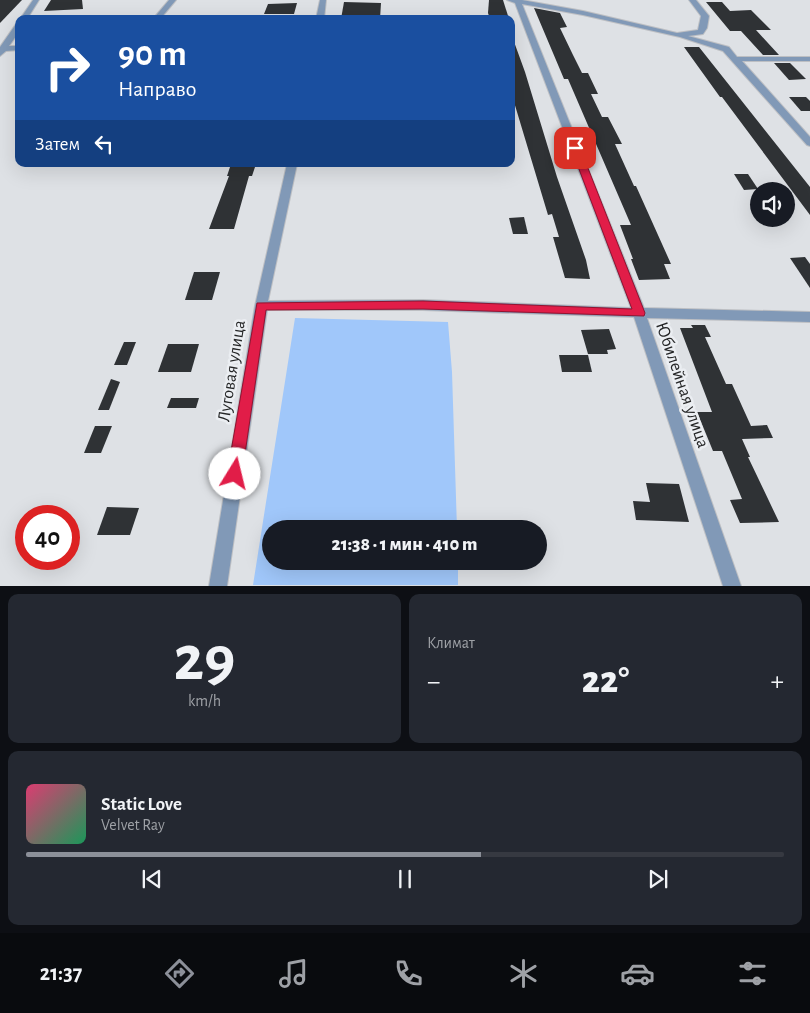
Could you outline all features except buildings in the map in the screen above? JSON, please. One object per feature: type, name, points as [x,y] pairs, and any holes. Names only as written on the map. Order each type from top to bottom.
[{"type":"street","points":[[26,15],[36,0]]},
{"type":"street","points":[[160,15],[173,0]]},
{"type":"street","points":[[321,15],[323,0]]},
{"type":"street","points":[[677,35],[700,32],[703,28],[705,16],[692,0]]},
{"type":"street","points":[[514,1],[583,13],[677,35],[726,49],[810,143]]},
{"type":"street","name":"Юбилейная улица","points":[[514,1],[639,313],[732,586]]},
{"type":"street","points":[[1,50],[15,31]]},
{"type":"street","points":[[1,50],[15,48]]},
{"type":"street","points":[[736,59],[810,59]]},
{"type":"street","name":"Луговая улица","points":[[218,586],[261,306],[291,167]]},
{"type":"street","points":[[261,306],[423,305],[639,313],[810,316]]},
{"type":"shaded area","points":[[295,318],[448,322],[452,372],[457,520],[263,520]]},
{"type":"shaded area","points":[[262,528],[262,570],[458,570],[458,585],[253,585]]},
{"type":"route","points":[[235,474],[261,306],[423,305],[639,313],[575,148]]}]
